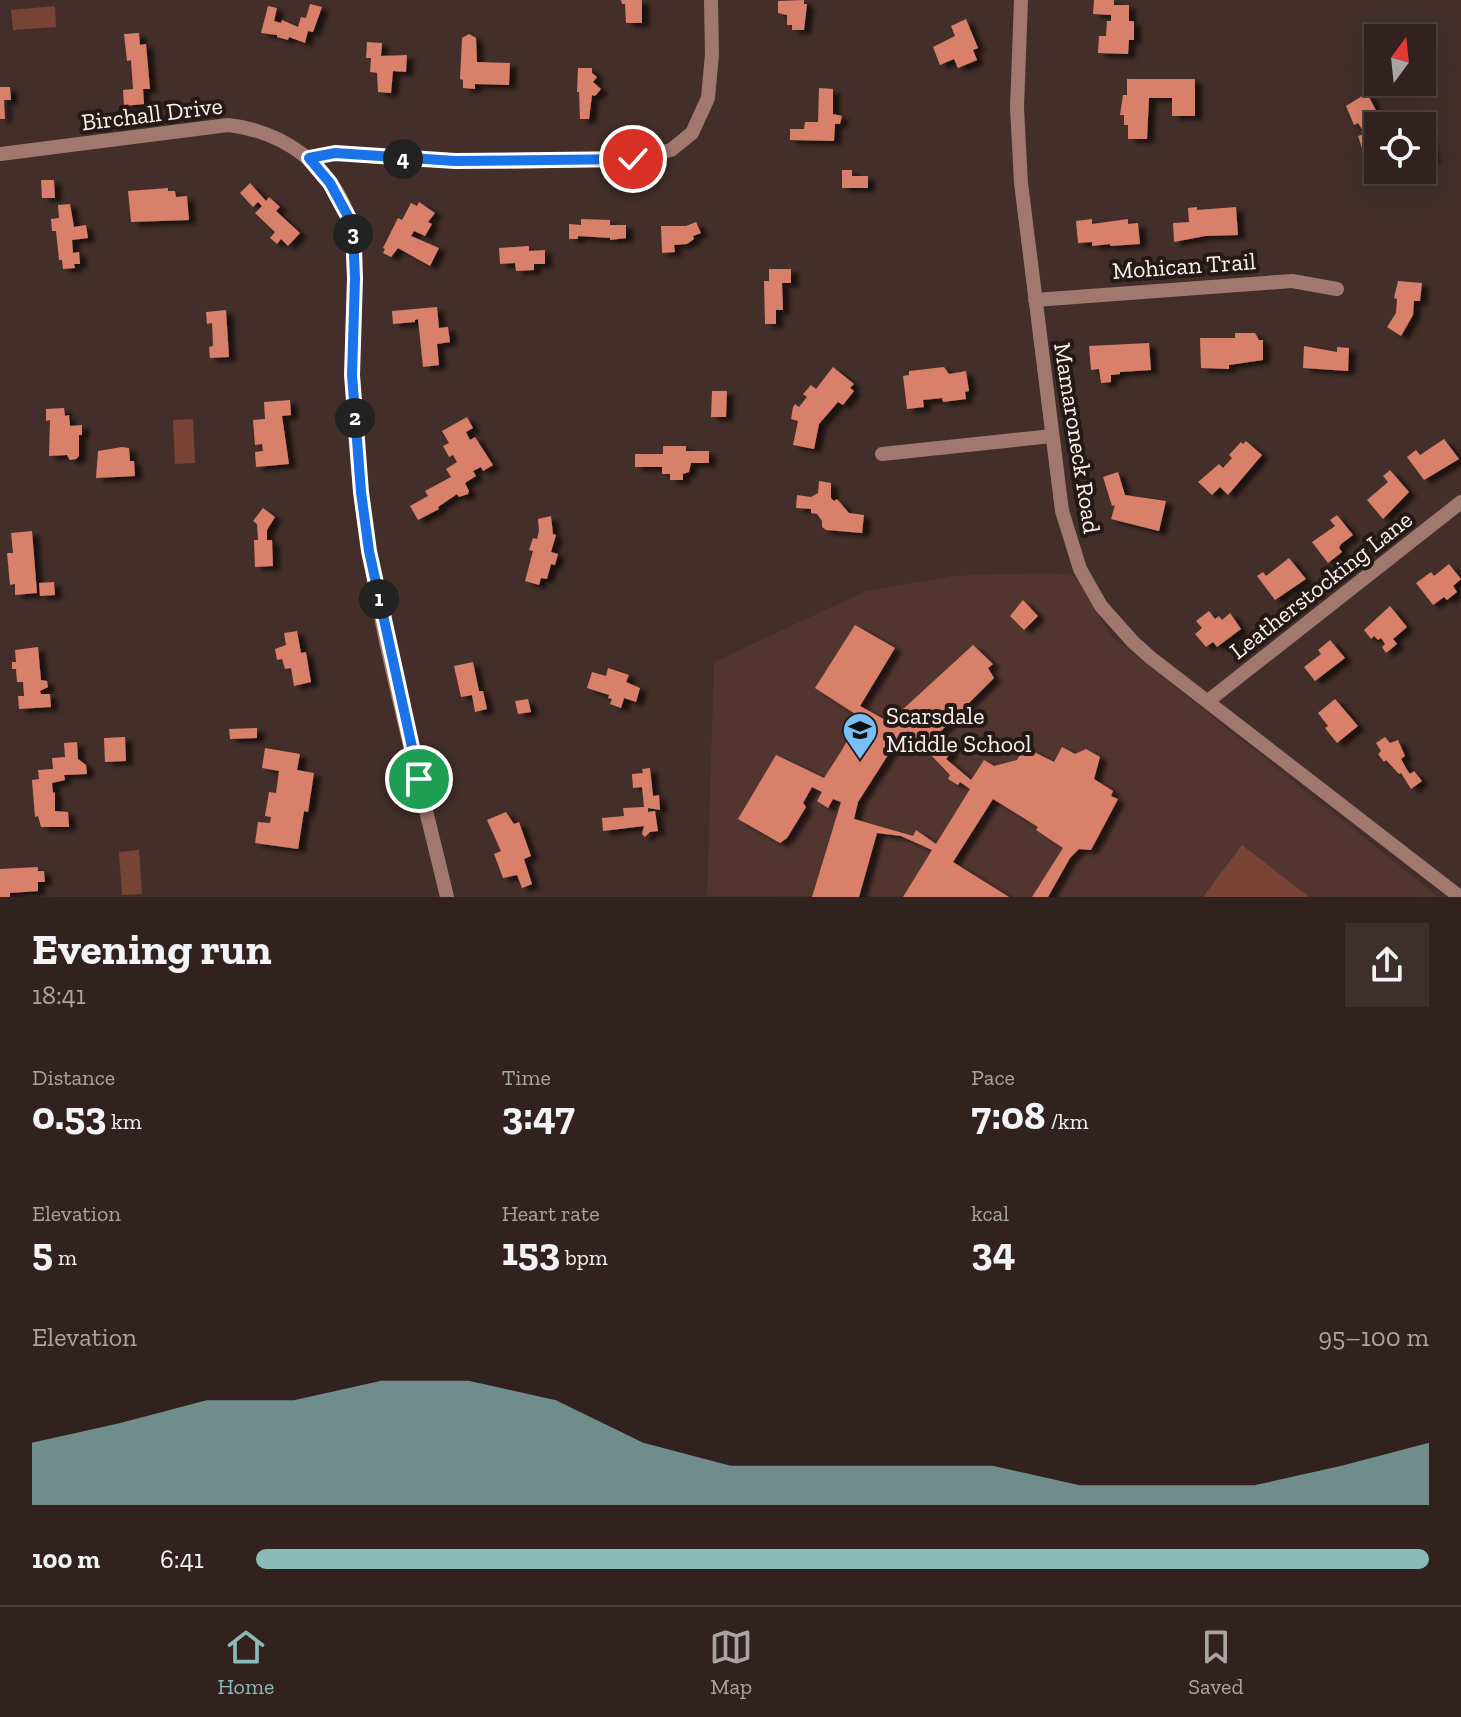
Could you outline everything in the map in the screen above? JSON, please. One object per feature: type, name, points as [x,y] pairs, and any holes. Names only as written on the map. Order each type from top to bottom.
[{"type":"street","points":[[309,158],[335,153],[416,160],[515,162],[633,159],[671,150],[692,133],[711,88],[711,0]]},
{"type":"street","name":"Mamaroneck Road","points":[[1021,0],[1017,108],[1021,183],[1062,511],[1080,569],[1101,606],[1133,642],[1460,896]]},
{"type":"street","name":"Birchall Drive","points":[[0,154],[92,144],[219,124],[260,132],[281,141],[309,158],[336,194],[350,220],[353,233],[352,375],[369,551],[447,897]]},
{"type":"street","name":"Mohican Trail","points":[[1035,300],[1292,281],[1337,289]]},
{"type":"street","points":[[882,454],[1052,436]]},
{"type":"street","name":"Leatherstocking Lane","points":[[1208,701],[1461,502]]},
{"type":"shaded area","points":[[55,6],[56,27],[13,30],[11,10]]},
{"type":"shaded area","points":[[193,419],[195,463],[175,464],[173,420]]},
{"type":"shaded area","name":"Scarsdale Middle School","points":[[1044,573],[1075,576],[1112,637],[1439,897],[707,896],[714,662],[866,591],[951,576]]},
{"type":"shaded area","points":[[1242,845],[1309,897],[1203,897]]},
{"type":"shaded area","points":[[139,850],[142,894],[122,895],[119,852]]},
{"type":"building","points":[[621,0],[642,0],[642,23],[626,23],[625,4]]},
{"type":"building","points":[[804,0],[807,4],[804,30],[792,30],[792,25],[787,25],[787,15],[778,13],[778,1]]},
{"type":"building","points":[[1094,0],[1114,0],[1114,5],[1129,5],[1129,21],[1134,21],[1134,40],[1129,40],[1128,54],[1098,53],[1099,36],[1106,36],[1107,21],[1111,21],[1111,15],[1093,14]]},
{"type":"building","points":[[310,4],[322,7],[313,32],[308,31],[305,43],[261,33],[268,6],[277,8],[274,21],[281,23],[282,20],[298,27],[301,17],[306,18]]},
{"type":"building","points":[[966,19],[978,48],[973,50],[977,60],[958,68],[954,59],[940,65],[933,47],[955,36],[951,26]]},
{"type":"building","points":[[139,33],[140,45],[146,44],[150,89],[143,89],[144,104],[124,106],[123,90],[133,89],[131,60],[127,61],[124,34]]},
{"type":"building","points":[[469,34],[476,38],[477,62],[510,63],[509,85],[475,84],[475,89],[463,88],[463,80],[460,79],[462,38]]},
{"type":"building","points":[[367,42],[382,43],[381,56],[407,55],[406,72],[393,71],[391,93],[378,92],[377,73],[370,72],[371,58],[366,58]]},
{"type":"building","points":[[578,68],[592,68],[592,73],[597,77],[593,82],[601,89],[595,96],[592,95],[589,119],[580,119]]},
{"type":"building","points":[[1127,79],[1195,79],[1195,116],[1172,116],[1172,98],[1149,98],[1147,139],[1128,139],[1128,125],[1124,125],[1124,115],[1120,115],[1123,95],[1127,95]]},
{"type":"building","points":[[0,87],[10,87],[11,100],[4,100],[5,119],[0,119]]},
{"type":"building","points":[[819,88],[833,89],[833,114],[842,116],[840,124],[835,124],[834,141],[790,140],[790,129],[804,129],[805,122],[818,122]]},
{"type":"building","points":[[1364,95],[1369,96],[1377,112],[1364,112],[1364,132],[1358,123],[1354,125],[1346,106]]},
{"type":"building","points":[[1364,134],[1364,151],[1363,151],[1358,136]]},
{"type":"building","points":[[842,170],[852,170],[852,176],[868,176],[868,188],[842,188]]},
{"type":"building","points":[[41,180],[54,180],[55,198],[42,198]]},
{"type":"building","points":[[250,183],[266,201],[269,197],[280,207],[276,211],[300,233],[288,246],[281,239],[277,244],[270,238],[275,232],[255,213],[262,206],[258,202],[253,207],[240,193]]},
{"type":"building","points":[[168,188],[168,191],[175,191],[176,197],[187,196],[189,220],[131,222],[128,191]]},
{"type":"building","points":[[419,202],[435,213],[428,222],[432,224],[425,236],[414,231],[411,236],[439,248],[430,266],[398,248],[391,257],[383,253],[398,218],[402,220],[411,203],[417,206]]},
{"type":"building","points":[[70,204],[74,227],[86,225],[88,238],[72,240],[73,253],[79,252],[80,264],[74,264],[75,268],[63,269],[51,219],[59,218],[58,205]]},
{"type":"building","points":[[1197,207],[1197,210],[1236,207],[1238,235],[1205,236],[1174,242],[1173,223],[1189,222],[1188,208]]},
{"type":"building","points":[[581,219],[610,220],[610,225],[626,225],[626,238],[610,240],[578,236],[578,239],[569,239],[569,224],[581,225]]},
{"type":"building","points":[[1092,219],[1092,224],[1128,219],[1128,224],[1138,223],[1140,244],[1092,246],[1092,242],[1078,243],[1076,221]]},
{"type":"building","points":[[696,222],[701,233],[693,236],[694,239],[687,244],[674,245],[675,252],[662,253],[661,226],[686,226]]},
{"type":"building","points":[[529,246],[529,251],[545,250],[545,264],[534,264],[534,270],[516,271],[515,263],[500,264],[499,248]]},
{"type":"building","points":[[769,269],[791,269],[791,283],[782,283],[783,310],[776,310],[776,324],[765,324],[764,281],[769,281]]},
{"type":"building","points":[[1398,281],[1422,283],[1420,301],[1414,301],[1413,315],[1401,336],[1387,327],[1396,313],[1397,299],[1394,298]]},
{"type":"building","points":[[437,307],[439,328],[448,327],[450,342],[437,344],[439,365],[423,367],[418,319],[393,324],[392,311]]},
{"type":"building","points":[[226,310],[229,357],[210,358],[212,323],[207,324],[206,312]]},
{"type":"building","points":[[1235,333],[1255,333],[1259,340],[1263,340],[1263,360],[1229,365],[1229,369],[1201,368],[1200,338],[1235,338]]},
{"type":"building","points":[[1149,343],[1151,370],[1120,372],[1111,375],[1111,382],[1101,383],[1099,369],[1091,370],[1089,346]]},
{"type":"building","points":[[1304,346],[1337,352],[1337,347],[1349,348],[1348,371],[1303,368]]},
{"type":"building","points":[[833,367],[854,384],[850,388],[854,391],[843,405],[838,402],[819,424],[814,449],[793,445],[798,421],[791,419],[793,407],[795,404],[799,407],[807,397],[803,394],[811,385],[816,389]]},
{"type":"building","points":[[944,367],[949,374],[966,371],[969,391],[965,392],[966,399],[943,402],[942,398],[923,400],[924,407],[907,409],[903,376],[909,375],[909,371]]},
{"type":"building","points":[[712,391],[727,391],[726,417],[711,417]]},
{"type":"building","points":[[290,400],[291,415],[282,416],[289,464],[256,467],[255,452],[263,451],[262,444],[255,445],[253,420],[265,419],[264,402]]},
{"type":"building","points":[[64,408],[65,416],[69,415],[70,426],[82,425],[79,456],[76,459],[70,460],[67,455],[49,456],[50,420],[46,421],[46,409]]},
{"type":"building","points":[[467,417],[473,428],[466,432],[470,440],[475,437],[493,465],[483,471],[481,467],[473,471],[476,476],[465,483],[468,494],[459,497],[457,494],[439,509],[418,520],[410,506],[428,496],[425,491],[451,477],[446,469],[457,462],[453,455],[449,457],[443,446],[449,443],[442,431]]},
{"type":"building","points":[[1444,439],[1459,459],[1424,480],[1407,457],[1416,450],[1420,455]]},
{"type":"building","points":[[1246,441],[1262,455],[1228,495],[1220,487],[1212,495],[1198,482],[1219,464],[1223,468],[1232,458],[1229,455],[1241,442]]},
{"type":"building","points":[[663,446],[686,446],[686,451],[709,451],[709,463],[691,463],[689,472],[683,474],[683,480],[670,480],[670,474],[662,474],[662,467],[635,467],[635,454],[663,454]]},
{"type":"building","points":[[129,448],[135,476],[96,478],[98,451]]},
{"type":"building","points":[[1390,470],[1409,492],[1383,519],[1367,500],[1388,482],[1383,476]]},
{"type":"building","points":[[1118,472],[1125,495],[1166,501],[1159,531],[1111,519],[1115,505],[1112,506],[1103,477]]},
{"type":"building","points":[[819,481],[831,483],[831,498],[834,501],[837,499],[849,513],[864,515],[862,533],[826,530],[811,509],[796,508],[797,495],[811,497],[818,493]]},
{"type":"building","points":[[263,508],[275,517],[267,530],[267,540],[272,540],[273,566],[255,567],[254,540],[258,540],[257,524],[253,521]]},
{"type":"building","points":[[1337,515],[1353,535],[1341,544],[1339,548],[1342,552],[1328,563],[1312,542],[1335,526],[1330,520]]},
{"type":"building","points":[[551,516],[553,534],[556,535],[551,552],[558,554],[547,579],[541,578],[539,585],[525,581],[533,551],[529,550],[533,538],[537,539],[538,519]]},
{"type":"building","points":[[32,531],[37,593],[15,595],[15,584],[10,585],[7,553],[13,553],[11,533]]},
{"type":"building","points":[[1289,558],[1306,579],[1275,600],[1257,576],[1263,572],[1266,576]]},
{"type":"building","points":[[1449,564],[1461,579],[1453,586],[1457,592],[1433,605],[1416,583],[1431,572],[1434,576]]},
{"type":"building","points":[[54,582],[55,595],[40,596],[39,583]]},
{"type":"building","points":[[1023,600],[1038,616],[1024,630],[1010,616]]},
{"type":"building","points":[[1390,606],[1407,627],[1393,639],[1397,644],[1386,653],[1381,638],[1378,640],[1374,636],[1371,639],[1364,630]]},
{"type":"building","points":[[1209,611],[1215,619],[1219,616],[1222,620],[1230,613],[1241,629],[1217,647],[1213,642],[1206,647],[1195,634],[1202,628],[1196,621]]},
{"type":"building","name":"Scarsdale Middle School","points":[[855,625],[895,648],[860,706],[889,722],[973,645],[993,664],[988,668],[994,678],[937,735],[952,751],[946,759],[971,780],[984,760],[994,766],[1017,760],[1024,747],[1054,762],[1062,747],[1075,754],[1086,749],[1100,757],[1094,779],[1113,791],[1111,796],[1118,799],[1091,850],[1079,849],[1070,858],[1048,897],[1032,897],[1063,848],[1036,830],[1038,827],[993,799],[953,862],[1009,897],[903,897],[932,850],[901,836],[877,833],[859,897],[812,897],[841,802],[833,799],[828,808],[817,801],[822,792],[812,787],[803,803],[806,807],[787,838],[780,843],[738,819],[776,755],[824,778],[842,750],[860,717],[815,688]],"holes":[[[908,731],[950,775],[948,779],[970,789],[936,844],[916,830],[913,836],[854,819],[858,802],[897,741]]]},
{"type":"building","points":[[297,631],[301,653],[306,652],[311,682],[294,686],[291,668],[285,669],[282,659],[277,660],[275,649],[286,645],[284,633]]},
{"type":"building","points":[[1330,640],[1345,658],[1315,681],[1304,667],[1321,654],[1318,650]]},
{"type":"building","points":[[38,647],[41,680],[47,681],[48,687],[40,691],[41,694],[50,694],[51,707],[19,709],[18,696],[24,696],[23,682],[17,682],[16,669],[12,669],[12,662],[16,662],[15,650]]},
{"type":"building","points":[[473,662],[479,691],[483,691],[487,709],[475,712],[472,695],[461,697],[454,666]]},
{"type":"building","points":[[608,668],[629,675],[626,682],[640,688],[636,702],[624,698],[621,708],[610,704],[612,699],[608,698],[609,695],[587,688],[592,672],[606,676]]},
{"type":"building","points":[[528,699],[531,712],[518,714],[515,701]]},
{"type":"building","points":[[1335,699],[1358,726],[1337,743],[1318,713]]},
{"type":"building","points":[[257,728],[257,738],[230,739],[229,729]]},
{"type":"building","points":[[125,737],[126,761],[105,762],[104,738]]},
{"type":"building","points":[[1385,737],[1390,743],[1398,740],[1406,768],[1410,774],[1414,771],[1422,781],[1411,789],[1401,773],[1378,754],[1381,751],[1376,743]]},
{"type":"building","points":[[77,742],[78,759],[86,765],[87,774],[64,775],[65,780],[52,783],[55,811],[68,812],[69,827],[41,827],[38,816],[35,817],[32,780],[39,779],[38,770],[53,769],[52,758],[65,757],[64,743]]},
{"type":"building","points":[[265,748],[300,754],[297,770],[314,773],[298,849],[255,843],[258,822],[270,823],[271,817],[265,816],[269,792],[276,793],[279,771],[262,768]]},
{"type":"building","points":[[650,768],[653,796],[659,795],[660,810],[648,808],[648,812],[655,811],[658,831],[650,832],[645,837],[642,834],[644,826],[603,831],[602,818],[624,816],[623,808],[644,807],[642,787],[633,788],[632,774],[643,773],[642,769]]},
{"type":"building","points":[[506,812],[514,824],[519,822],[531,856],[524,859],[532,884],[522,888],[517,875],[503,878],[494,854],[501,851],[487,820]]},
{"type":"building","points":[[38,867],[38,871],[44,871],[45,882],[38,882],[38,891],[0,897],[0,869]]},
{"type":"place","name":"Scarsdale Middle School","points":[[860,761]]},
{"type":"route","points":[[419,779],[369,551],[356,452],[352,375],[353,233],[350,220],[330,183],[309,158],[335,153],[455,161],[633,159]]}]
